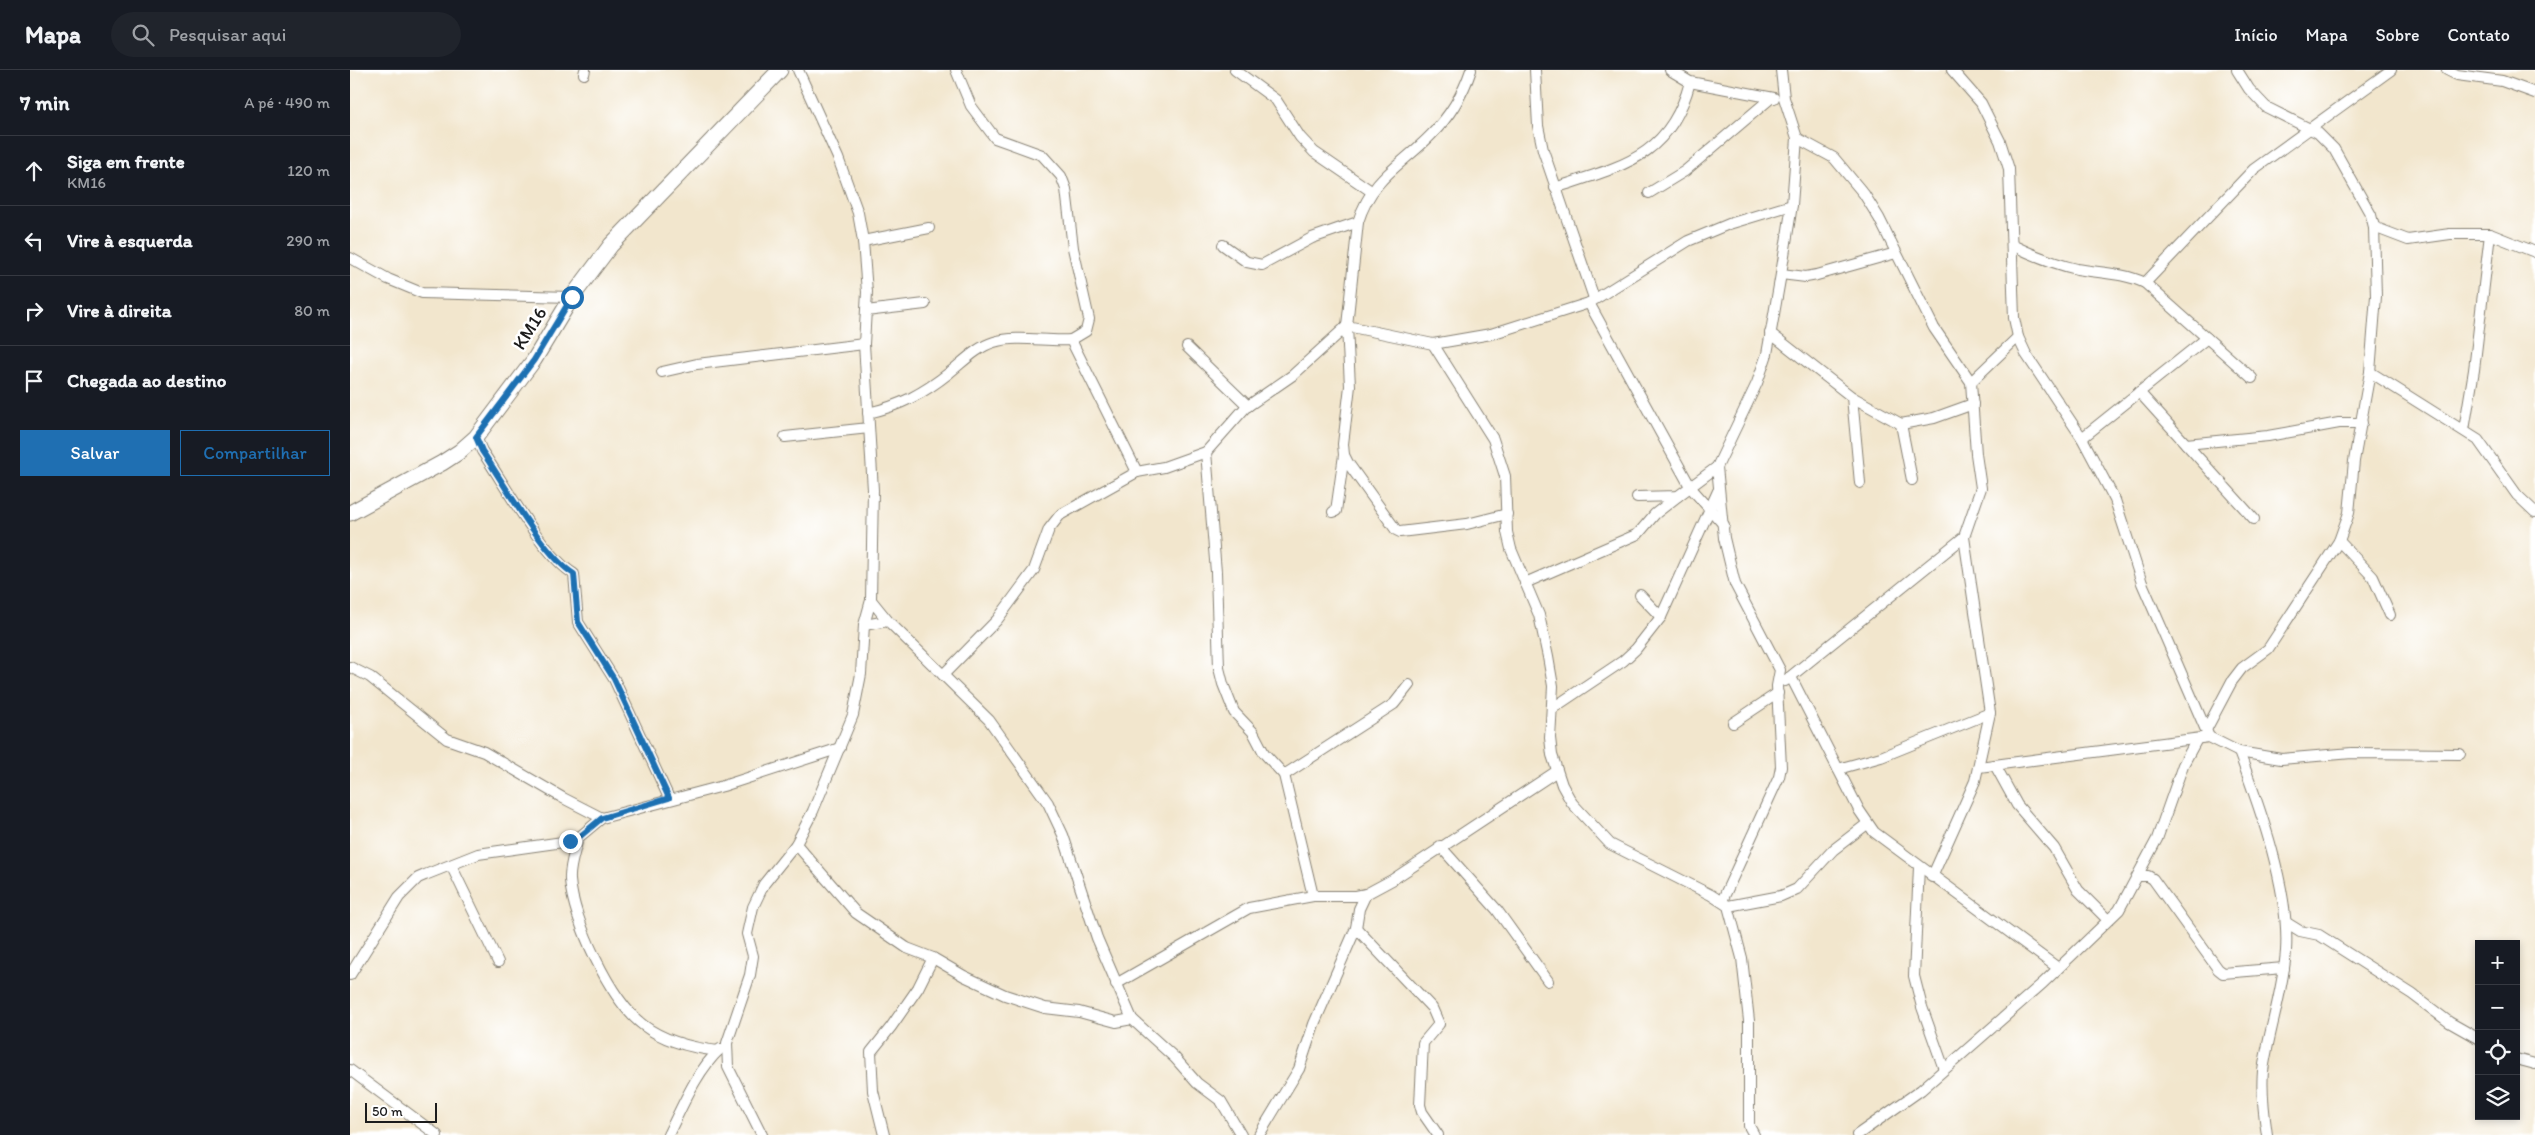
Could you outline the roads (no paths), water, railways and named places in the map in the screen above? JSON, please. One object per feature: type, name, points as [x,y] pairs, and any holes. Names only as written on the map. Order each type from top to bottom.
[{"type":"street","name":"KM16","points":[[350,513],[442,463],[459,452],[476,437],[534,360],[572,297],[611,245],[780,70]]},
{"type":"street","points":[[762,1135],[728,1066],[727,1043],[750,976],[753,956],[747,934],[753,907],[764,884],[796,844],[853,715],[860,684],[864,625],[870,600],[873,490],[864,344],[867,292],[863,241],[858,213],[838,158],[798,70]]},
{"type":"street","points":[[868,414],[892,408],[910,400],[971,356],[995,342],[1040,339],[1071,340],[1086,331],[1089,319],[1078,274],[1066,188],[1061,176],[1042,155],[995,138],[971,106],[956,70]]},
{"type":"street","points":[[1235,70],[1276,100],[1300,137],[1314,152],[1371,191]]},
{"type":"street","points":[[1332,512],[1336,511],[1344,455],[1343,444],[1350,386],[1347,326],[1358,222],[1371,191],[1441,124],[1461,95],[1471,70]]},
{"type":"street","points":[[1534,70],[1538,126],[1555,188],[1591,300],[1691,488],[1724,524]]},
{"type":"street","points":[[1670,70],[1690,82],[1772,98],[1784,98]]},
{"type":"street","points":[[1525,583],[1638,534],[1655,514],[1717,467],[1757,383],[1767,354],[1781,274],[1792,205],[1797,138],[1784,98],[1781,70]]},
{"type":"street","points":[[1952,70],[1981,103],[2000,141],[2009,169],[2014,318],[2018,337],[2026,354],[2082,438],[2115,500],[2142,583],[2207,734],[2238,752],[2281,759],[2352,752],[2460,754]]},
{"type":"street","points":[[1979,768],[2197,739],[2207,734],[2232,681],[2242,668],[2268,649],[2339,541],[2349,514],[2354,461],[2370,372],[2376,296],[2374,227],[2371,215],[2340,157],[2324,138],[2309,128],[2266,107],[2249,89],[2237,70]]},
{"type":"street","points":[[2145,283],[2254,169],[2391,70]]},
{"type":"street","points":[[2447,70],[2457,75],[2502,81],[2535,93]]},
{"type":"street","points":[[1555,188],[1598,174],[1653,147],[1672,128],[1680,113],[1690,82]]},
{"type":"street","points":[[1648,194],[1685,171],[1772,98]]},
{"type":"street","points":[[1797,138],[1834,158],[1864,194],[1879,218],[1934,328],[1971,382],[1981,488],[1964,537],[1990,713],[1979,768],[1932,877]]},
{"type":"street","points":[[1347,326],[1433,344],[1491,334],[1591,300],[1706,232],[1792,205]]},
{"type":"street","points":[[1223,245],[1247,262],[1262,265],[1312,238],[1358,222]]},
{"type":"street","points":[[2374,227],[2408,240],[2459,234],[2490,234],[2535,252]]},
{"type":"street","points":[[863,241],[928,228]]},
{"type":"street","points":[[2464,430],[2474,370],[2490,234]]},
{"type":"street","points":[[2012,245],[2050,262],[2080,269],[2130,276],[2145,283],[2252,378]]},
{"type":"street","points":[[1781,274],[1806,277],[1817,275],[1896,253]]},
{"type":"street","points":[[350,258],[404,287],[422,293],[572,297]]},
{"type":"street","points":[[866,311],[925,304]]},
{"type":"street","points":[[943,675],[997,620],[1034,570],[1053,522],[1060,515],[1137,472],[1164,467],[1206,452],[1248,406],[1293,376],[1347,326]]},
{"type":"street","points":[[1770,333],[1852,397],[1901,424],[1941,416],[1973,404]]},
{"type":"street","points":[[1971,382],[2018,337]]},
{"type":"street","points":[[2082,438],[2207,338]]},
{"type":"street","points":[[1071,340],[1137,472]]},
{"type":"street","points":[[662,372],[697,364],[864,344]]},
{"type":"street","points":[[1433,344],[1493,439],[1505,476],[1507,532],[1511,549],[1539,615],[1552,686],[1553,708],[1549,725],[1550,738],[1557,771],[1572,803],[1610,844],[1725,904],[1781,896],[1797,889],[1833,850],[1867,824]]},
{"type":"street","points":[[1187,348],[1248,406]]},
{"type":"street","points":[[2370,372],[2478,440],[2517,495],[2535,512]]},
{"type":"street","points":[[2139,392],[2254,520]]},
{"type":"street","points":[[1852,397],[1860,484]]},
{"type":"street","points":[[2186,444],[2268,436],[2339,423],[2362,423]]},
{"type":"street","points":[[1901,424],[1912,480]]},
{"type":"street","points":[[785,437],[869,428]]},
{"type":"street","points":[[476,437],[482,451],[545,545],[565,569],[574,574],[578,622],[614,679],[669,798]]},
{"type":"street","points":[[1206,452],[1216,572],[1219,668],[1234,712],[1253,732],[1264,753],[1284,775],[1313,896]]},
{"type":"street","points":[[1344,455],[1396,530],[1400,532],[1467,524],[1507,514]]},
{"type":"street","points":[[1717,467],[1718,490],[1735,584],[1780,670],[1778,689],[1780,772],[1725,904],[1742,958],[1748,1021],[1749,1132]]},
{"type":"street","points":[[1553,708],[1623,661],[1636,649],[1661,617],[1718,490]]},
{"type":"street","points":[[1637,497],[1678,496]]},
{"type":"street","points":[[1733,723],[1778,689],[1964,537]]},
{"type":"street","points":[[2339,541],[2373,577],[2390,615]]},
{"type":"street","points":[[1640,595],[1661,617]]},
{"type":"street","points":[[870,600],[888,621],[989,720],[1048,803],[1063,835],[1097,938],[1132,1019],[1175,1058],[1197,1083],[1221,1101],[1241,1135]]},
{"type":"street","points":[[864,625],[888,621]]},
{"type":"street","points":[[350,667],[370,677],[447,739],[484,752],[583,810],[602,818]]},
{"type":"street","points":[[1791,677],[1867,824],[1884,841],[2058,968]]},
{"type":"street","points":[[1284,775],[1394,704],[1409,685]]},
{"type":"street","points":[[1838,769],[1881,757],[1990,713]]},
{"type":"street","points":[[1857,1135],[1886,1116],[1944,1069],[2058,968],[2119,910],[2157,839],[2183,764],[2197,739]]},
{"type":"street","points":[[350,975],[398,897],[418,878],[478,854],[529,848],[578,838],[602,818],[669,798],[723,786],[840,748]]},
{"type":"street","points":[[2238,752],[2264,825],[2287,923],[2284,968],[2263,1071],[2263,1101],[2267,1135]]},
{"type":"street","points":[[1995,765],[2017,805],[2054,848],[2078,890],[2108,920]]},
{"type":"street","points":[[1116,984],[1249,908],[1313,896],[1342,898],[1366,894],[1392,880],[1440,846],[1557,771]]},
{"type":"street","points":[[583,810],[590,828]]},
{"type":"street","points":[[578,838],[571,866],[572,890],[588,940],[606,978],[634,1018],[644,1027],[682,1045],[718,1051]]},
{"type":"street","points":[[796,844],[856,914],[907,948],[933,958],[976,982],[1019,1000],[1116,1022],[1132,1019]]},
{"type":"street","points":[[1440,846],[1497,910],[1548,980]]},
{"type":"street","points":[[451,865],[498,962]]},
{"type":"street","points":[[1919,867],[1914,976],[1922,1007],[1944,1069]]},
{"type":"street","points":[[2138,876],[2148,876],[2153,879],[2218,969],[2223,973],[2284,968]]},
{"type":"street","points":[[1259,1135],[1300,1069],[1314,1024],[1356,928],[1359,909],[1366,894]]},
{"type":"street","points":[[2287,923],[2300,931],[2319,935],[2412,994],[2449,1022],[2475,1037]]},
{"type":"street","points":[[1356,928],[1427,1002],[1439,1024],[1423,1043],[1420,1105],[1422,1112],[1438,1135]]},
{"type":"street","points":[[884,1135],[873,1091],[871,1052],[877,1042],[891,1028],[918,988],[933,958]]},
{"type":"street","points":[[668,1135],[696,1080],[718,1051],[727,1043]]},
{"type":"street","points":[[2520,1060],[2535,1064]]},
{"type":"street","points":[[350,1070],[437,1135]]}]
